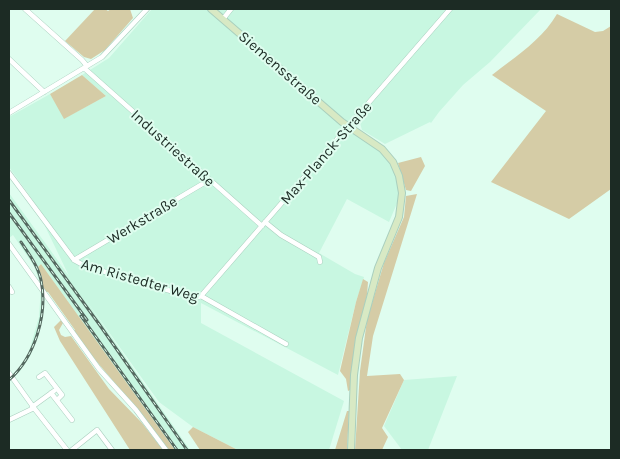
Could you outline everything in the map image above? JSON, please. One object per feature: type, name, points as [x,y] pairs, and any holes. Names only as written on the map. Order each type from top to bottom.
[{"type":"main road","name":"Siemensstraße","points":[[212,9],[348,127],[376,144],[387,155],[400,176],[402,193],[399,217],[378,268],[359,338],[354,375],[351,450]]},
{"type":"street","name":"Industriestraße","points":[[25,9],[209,180],[264,224],[319,257],[320,262]]},
{"type":"street","points":[[137,9],[143,14]]},
{"type":"street","points":[[9,113],[86,67],[111,49],[147,9]]},
{"type":"street","points":[[223,19],[232,9]]},
{"type":"street","name":"Max-Planck-Straße","points":[[201,296],[450,9]]},
{"type":"street","points":[[9,59],[44,92]]},
{"type":"street","name":"Am Ristedter Weg","points":[[9,173],[74,260],[85,266],[194,298],[201,296],[277,337],[286,344]]},
{"type":"street","name":"Werkstraße","points":[[74,260],[209,180]]},
{"type":"street","points":[[9,244],[99,370],[136,410],[166,450]]},
{"type":"street","points":[[9,287],[12,292]]},
{"type":"street","points":[[9,373],[33,408],[67,450]]},
{"type":"street","points":[[39,377],[45,373],[62,395],[57,400]]},
{"type":"street","points":[[9,420],[33,408],[57,389]]},
{"type":"street","points":[[51,393],[72,420]]},
{"type":"street","points":[[72,450],[97,430],[112,450]]},
{"type":"shaded area","points":[[95,9],[105,9],[108,11],[111,9],[130,9],[133,18],[105,50],[91,59],[84,57],[65,41]]},
{"type":"shaded area","points":[[152,9],[541,9],[490,62],[463,85],[431,123],[385,144],[362,130],[360,123],[352,133],[378,150],[390,162],[397,177],[401,194],[389,222],[347,199],[319,253],[355,274],[364,277],[338,375],[201,303],[201,323],[344,401],[329,450],[238,450],[193,427],[159,402],[83,296],[190,450],[175,450],[41,264],[38,267],[42,277],[44,298],[42,318],[31,354],[20,371],[9,381],[9,378],[18,370],[28,355],[39,317],[41,286],[34,266],[13,235],[9,238],[9,193],[69,276],[32,199],[9,167],[9,117],[50,94],[65,118],[106,96],[82,75],[109,58]]},
{"type":"shaded area","points":[[557,14],[595,32],[603,31],[611,26],[611,189],[569,219],[491,182],[546,111],[492,75],[536,40]]},
{"type":"shaded area","points":[[82,75],[106,96],[64,119],[50,94]]},
{"type":"shaded area","points":[[421,157],[425,166],[411,191],[406,190],[398,163]]},
{"type":"shaded area","points":[[417,194],[373,336],[367,376],[400,374],[404,380],[382,428],[388,437],[382,450],[355,450],[360,371],[367,320],[384,263],[404,217],[406,196]]},
{"type":"shaded area","points":[[41,264],[175,450],[169,450],[73,331],[75,330],[48,292],[43,292],[42,277],[38,267]]},
{"type":"shaded area","points":[[363,279],[368,282],[367,295],[356,341],[350,390],[348,391],[346,379],[340,371]]},
{"type":"shaded area","points":[[61,320],[63,323],[59,330],[61,335],[65,337],[71,336],[109,389],[142,423],[163,450],[130,450],[60,341],[54,327]]},
{"type":"shaded area","points":[[457,376],[428,450],[402,450],[384,426],[404,380]]},
{"type":"shaded area","points":[[347,411],[349,411],[347,450],[335,450]]},
{"type":"shaded area","points":[[193,427],[238,450],[200,450],[188,432]]},
{"type":"railway","points":[[9,200],[187,450]]},
{"type":"railway","points":[[9,213],[87,320]]},
{"type":"railway","points":[[9,380],[26,359],[32,347],[41,321],[43,307],[40,275],[21,242]]},
{"type":"railway","points":[[81,316],[177,450]]}]
